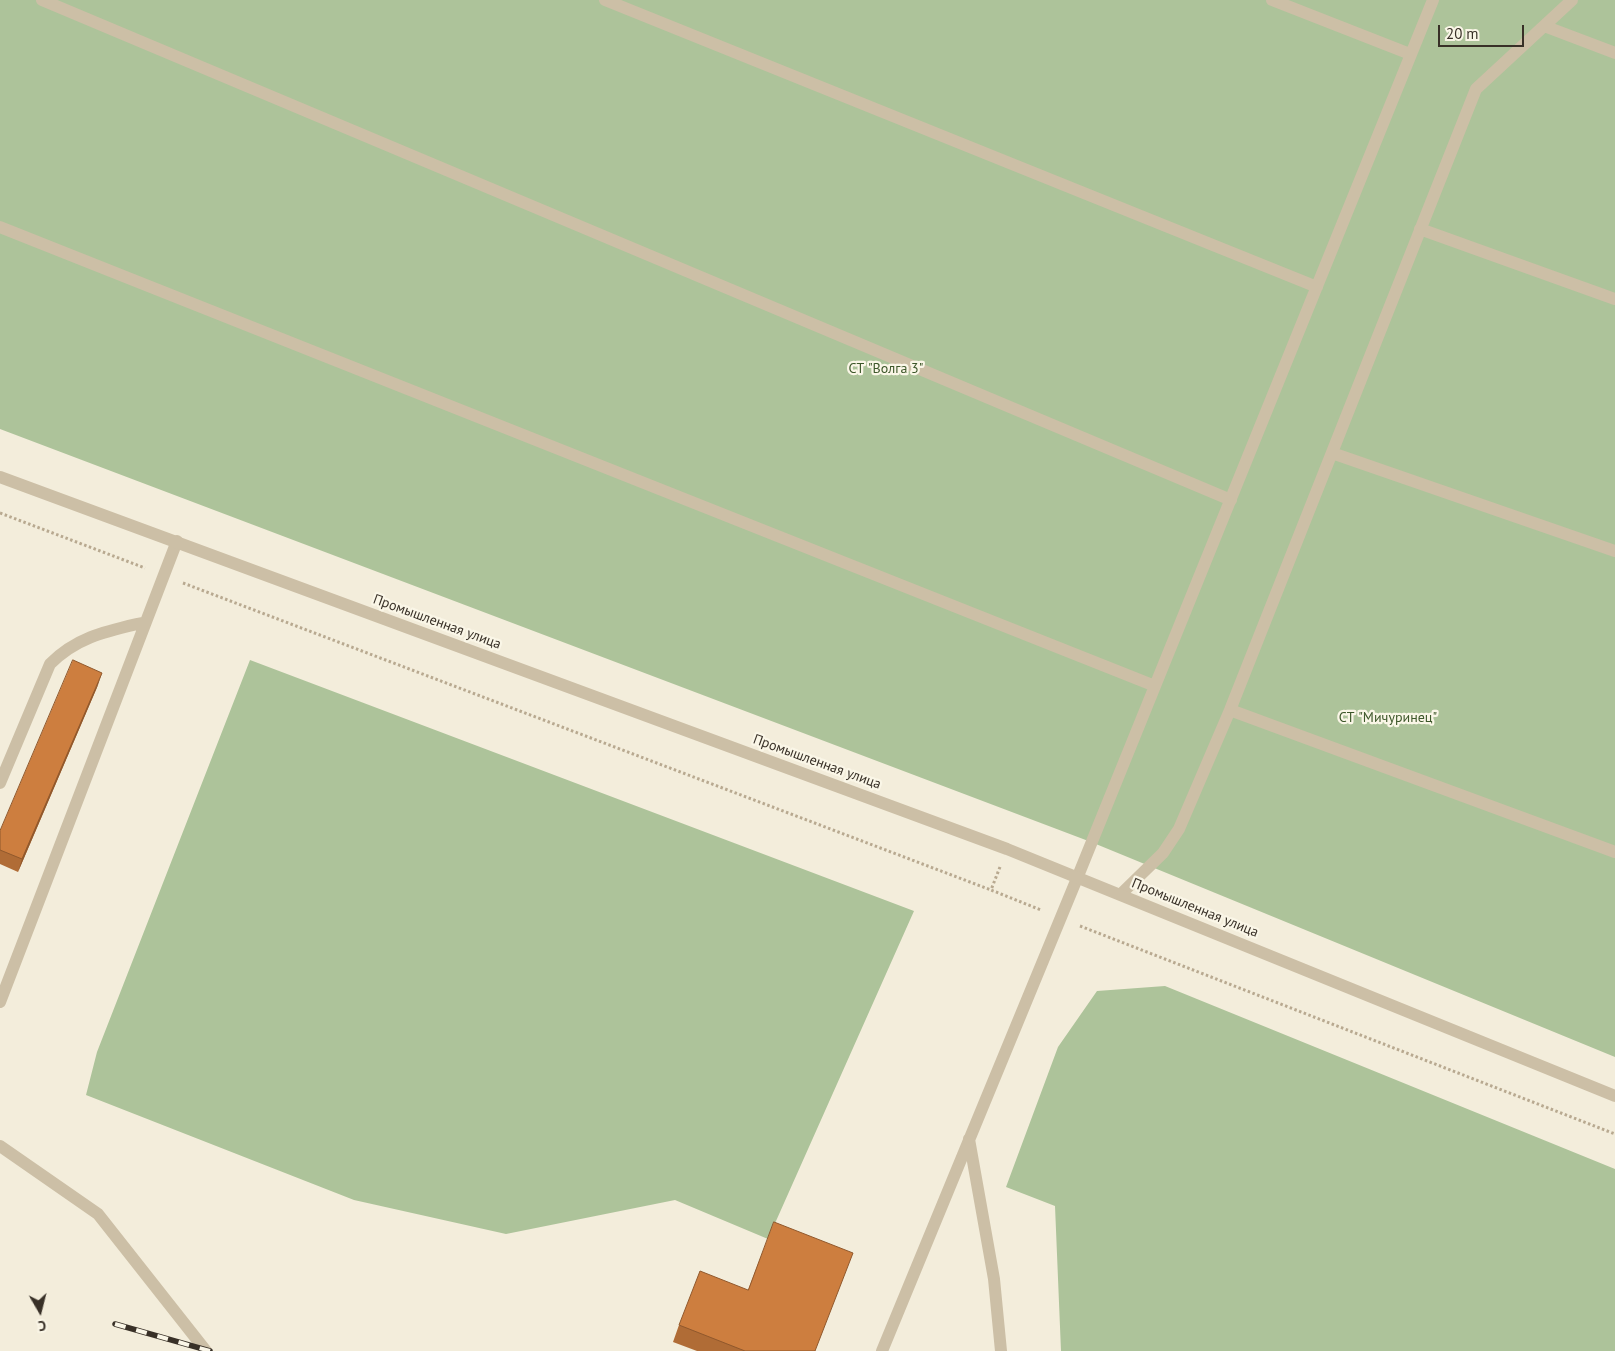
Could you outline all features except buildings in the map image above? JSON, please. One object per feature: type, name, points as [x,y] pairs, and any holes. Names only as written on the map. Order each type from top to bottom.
[{"type":"street","points":[[42,0],[1231,500]]},
{"type":"street","points":[[605,0],[1317,287]]},
{"type":"street","points":[[1272,0],[1410,54]]},
{"type":"street","points":[[882,1351],[1061,918],[1433,0]]},
{"type":"street","points":[[1121,894],[1163,853],[1179,829],[1230,710],[1476,89],[1572,0]]},
{"type":"street","points":[[1544,26],[1615,53]]},
{"type":"street","points":[[0,227],[1155,686]]},
{"type":"street","points":[[1420,229],[1615,299]]},
{"type":"street","points":[[1332,453],[1615,551]]},
{"type":"street","name":"Промышленная улица","points":[[0,477],[1078,876],[1615,1096]]},
{"type":"street","points":[[0,1002],[177,541]]},
{"type":"street","points":[[0,783],[50,664],[65,650],[95,634],[146,622]]},
{"type":"street","points":[[1230,710],[1615,852]]},
{"type":"street","points":[[969,1139],[994,1279],[1001,1351]]},
{"type":"street","points":[[0,1146],[98,1214],[206,1351]]},
{"type":"path","points":[[0,513],[991,890],[1615,1134]]},
{"type":"path","points":[[991,890],[1007,849]]},
{"type":"green space","name":"СТ \"Волга 3\"","points":[[0,0],[1615,0],[1615,1057],[1091,842],[0,429]]},
{"type":"green space","points":[[250,660],[914,911],[768,1239],[675,1200],[506,1234],[354,1200],[86,1095],[97,1052]]},
{"type":"green space","points":[[1165,986],[1615,1169],[1615,1351],[1061,1351],[1055,1206],[1006,1187],[1058,1047],[1097,991]]},
{"type":"railway","points":[[115,1324],[210,1351]]},
{"type":"park label","name":"СТ \"Мичуринец\"","points":[[1388,718]]}]
